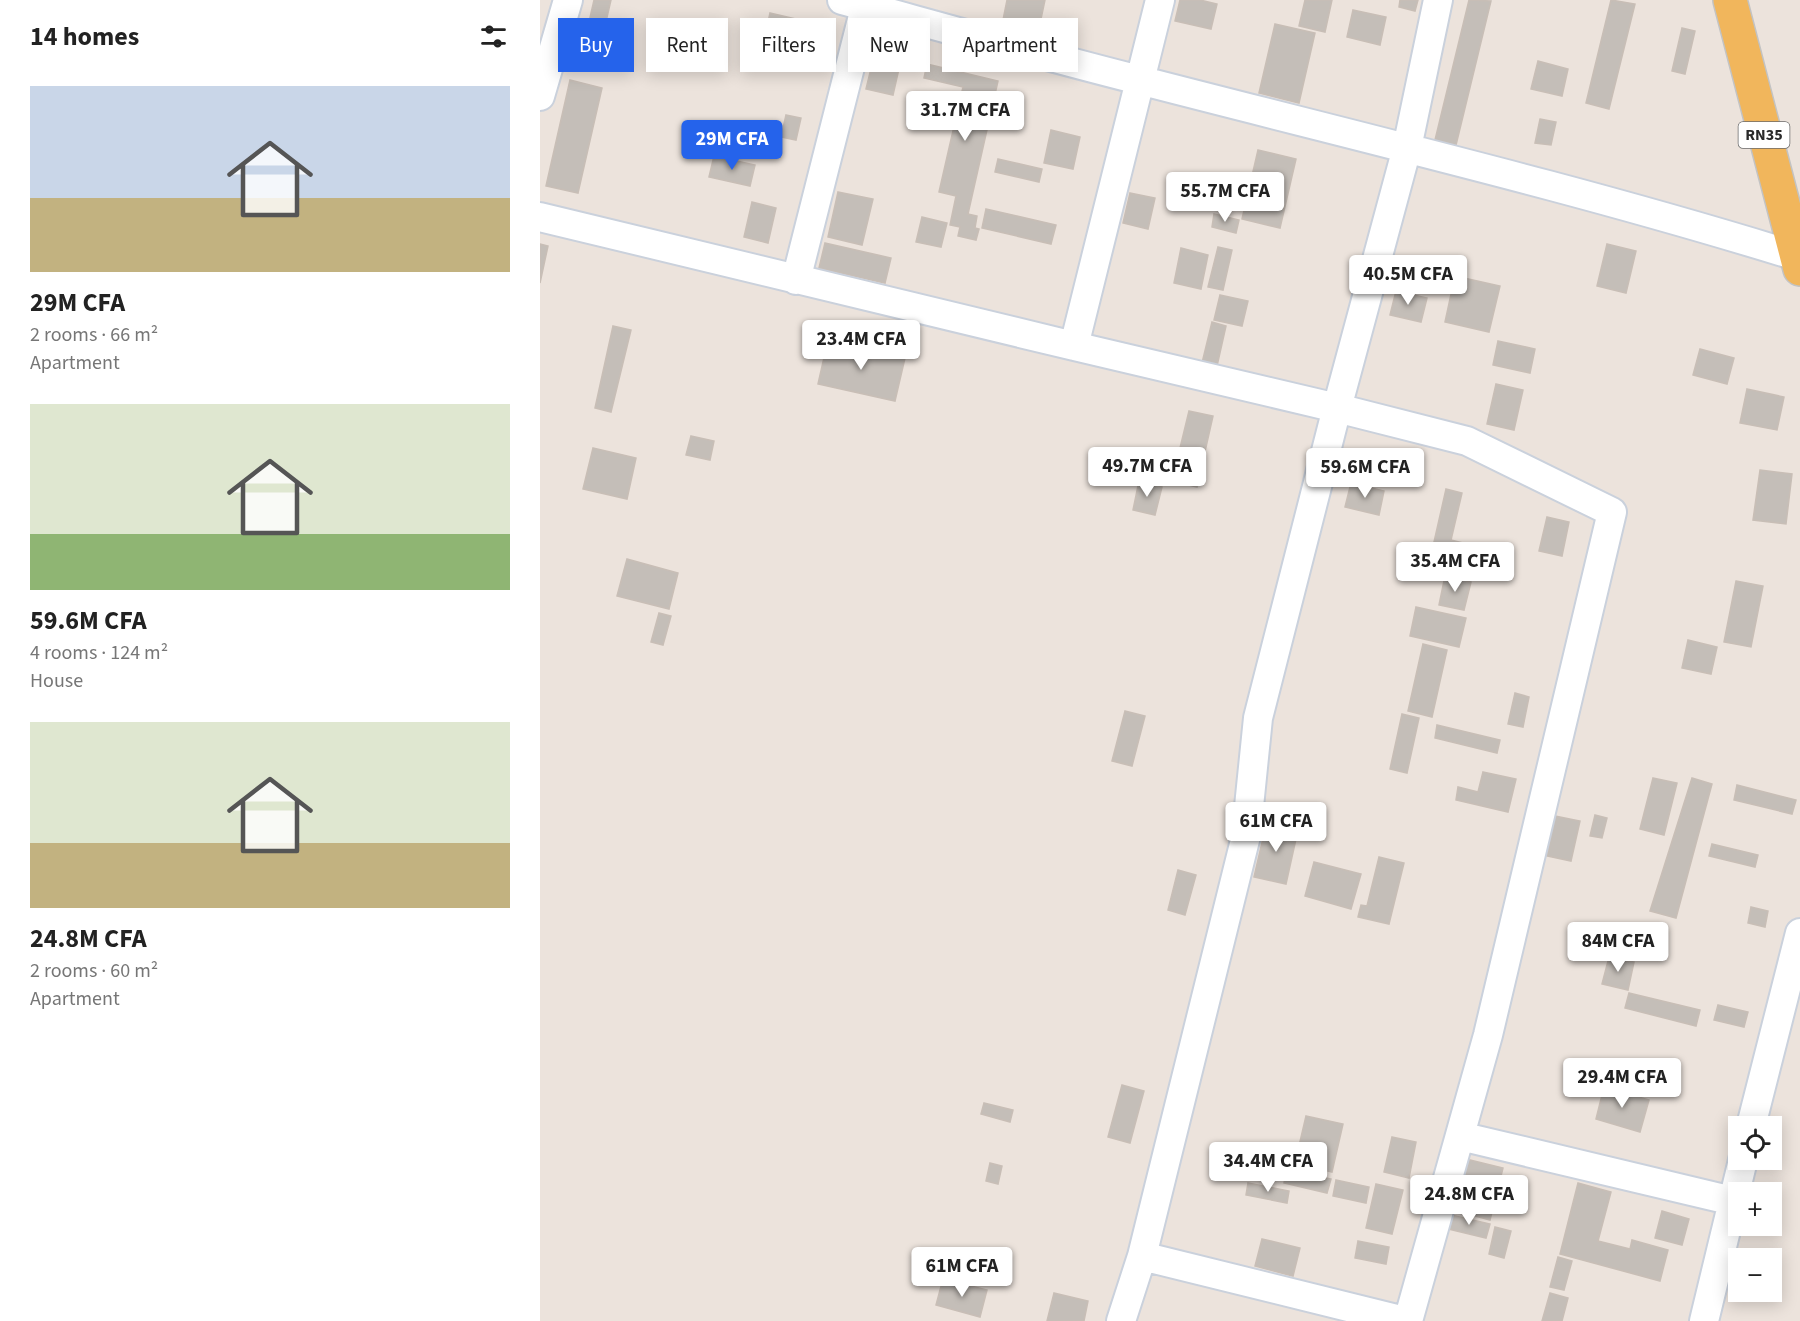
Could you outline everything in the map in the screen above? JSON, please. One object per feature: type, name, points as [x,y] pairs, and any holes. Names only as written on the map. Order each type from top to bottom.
[{"type":"main road","name":"RN35","points":[[1730,0],[1798,262]]},
{"type":"street","points":[[540,96],[568,0]]},
{"type":"street","points":[[1074,346],[1160,0]]},
{"type":"street","points":[[1121,1321],[1142,1256],[1246,836],[1258,718],[1337,408],[1407,148],[1438,0]]},
{"type":"street","points":[[796,280],[858,2],[1140,81],[1407,148],[1706,228],[1798,262]]},
{"type":"street","points":[[540,217],[1467,441],[1612,512],[1488,1035],[1407,1321],[1142,1256]]},
{"type":"street","points":[[1754,1116],[1800,933]]},
{"type":"street","points":[[1460,1136],[1728,1200]]},
{"type":"street","points":[[1704,1321],[1728,1222]]},
{"type":"building","points":[[594,0],[611,0],[607,18],[590,18]]},
{"type":"building","points":[[1007,0],[1045,0],[1041,18],[1003,18]]},
{"type":"building","points":[[1180,0],[1200,0],[1217,4],[1211,29],[1175,21]]},
{"type":"building","points":[[1305,0],[1332,0],[1325,32],[1299,26]]},
{"type":"building","points":[[1400,0],[1418,0],[1415,11],[1399,7]]},
{"type":"building","points":[[1469,0],[1491,1],[1456,145],[1435,140]]},
{"type":"building","points":[[1611,0],[1635,4],[1609,109],[1586,103]]},
{"type":"building","points":[[1353,10],[1386,17],[1380,45],[1347,37]]},
{"type":"building","points":[[770,13],[792,18],[769,18]]},
{"type":"building","points":[[1275,24],[1315,33],[1299,103],[1259,93]]},
{"type":"building","points":[[1682,28],[1695,31],[1685,74],[1672,71]]},
{"type":"building","points":[[1538,61],[1568,69],[1562,96],[1531,89]]},
{"type":"building","points":[[930,65],[942,68],[942,72],[960,72],[998,81],[968,214],[977,216],[975,228],[979,229],[976,240],[958,236],[960,227],[950,225],[956,196],[939,192],[963,87],[924,78],[925,72],[930,72]]},
{"type":"building","points":[[870,72],[898,72],[893,95],[866,89]]},
{"type":"building","points":[[570,80],[602,88],[578,193],[546,186]]},
{"type":"building","points":[[786,115],[801,118],[796,140],[781,137]]},
{"type":"building","points":[[1540,119],[1556,122],[1551,145],[1535,143]]},
{"type":"building","points":[[1051,130],[1080,137],[1073,169],[1044,163]]},
{"type":"building","points":[[1258,150],[1296,159],[1280,228],[1242,219]]},
{"type":"building","points":[[714,156],[755,165],[750,186],[709,177]]},
{"type":"building","points":[[998,159],[1042,169],[1039,182],[995,172]]},
{"type":"building","points":[[838,192],[873,199],[862,245],[828,237]]},
{"type":"building","points":[[1130,193],[1155,198],[1148,229],[1123,223]]},
{"type":"building","points":[[752,202],[776,208],[768,243],[744,237]]},
{"type":"building","points":[[986,209],[1056,225],[1051,244],[982,228]]},
{"type":"building","points":[[1214,214],[1239,220],[1236,233],[1212,227]]},
{"type":"building","points":[[922,217],[947,223],[941,247],[916,242]]},
{"type":"building","points":[[825,243],[891,258],[885,283],[819,268]]},
{"type":"building","points":[[540,244],[548,246],[540,283]]},
{"type":"building","points":[[1607,244],[1636,251],[1626,293],[1597,286]]},
{"type":"building","points":[[1218,247],[1232,250],[1223,290],[1208,287]]},
{"type":"building","points":[[1181,248],[1208,255],[1201,289],[1174,283]]},
{"type":"building","points":[[1455,276],[1500,286],[1489,332],[1445,322]]},
{"type":"building","points":[[1396,291],[1427,298],[1421,322],[1390,315]]},
{"type":"building","points":[[1220,295],[1248,301],[1242,326],[1214,320]]},
{"type":"building","points":[[1212,322],[1226,326],[1217,366],[1202,363]]},
{"type":"building","points":[[613,326],[631,330],[611,412],[595,408]]},
{"type":"building","points":[[828,340],[905,358],[895,401],[818,384]]},
{"type":"building","points":[[1498,341],[1535,349],[1530,373],[1493,365]]},
{"type":"building","points":[[1700,349],[1734,358],[1727,384],[1693,375]]},
{"type":"building","points":[[1496,384],[1523,390],[1514,430],[1487,424]]},
{"type":"building","points":[[1747,389],[1784,397],[1777,430],[1740,423]]},
{"type":"building","points":[[1189,411],[1213,416],[1197,487],[1172,481]]},
{"type":"building","points":[[691,436],[714,441],[710,460],[686,455]]},
{"type":"building","points":[[593,448],[636,458],[627,499],[583,489]]},
{"type":"building","points":[[1760,470],[1792,474],[1786,524],[1753,520]]},
{"type":"building","points":[[1139,481],[1162,487],[1155,515],[1133,510]]},
{"type":"building","points":[[1351,483],[1384,491],[1379,515],[1345,507]]},
{"type":"building","points":[[1446,489],[1462,493],[1451,540],[1475,546],[1469,573],[1429,564]]},
{"type":"building","points":[[1547,517],[1569,522],[1562,556],[1539,551]]},
{"type":"building","points":[[627,559],[678,573],[669,609],[617,596]]},
{"type":"building","points":[[1445,576],[1471,582],[1464,610],[1439,605]]},
{"type":"building","points":[[1736,581],[1763,586],[1751,647],[1724,642]]},
{"type":"building","points":[[1416,607],[1466,618],[1459,647],[1410,636]]},
{"type":"building","points":[[659,613],[671,616],[663,645],[651,642]]},
{"type":"building","points":[[1688,640],[1717,647],[1711,674],[1682,668]]},
{"type":"building","points":[[1423,644],[1447,650],[1432,717],[1408,711]]},
{"type":"building","points":[[1515,693],[1529,697],[1523,727],[1508,724]]},
{"type":"building","points":[[1125,711],[1145,716],[1132,766],[1112,761]]},
{"type":"building","points":[[1402,714],[1419,718],[1407,773],[1390,769]]},
{"type":"building","points":[[1437,725],[1500,740],[1497,753],[1435,738]]},
{"type":"building","points":[[1483,772],[1516,779],[1508,812],[1456,800],[1458,787],[1478,792]]},
{"type":"building","points":[[1653,778],[1677,783],[1664,835],[1640,829]]},
{"type":"building","points":[[1692,778],[1712,784],[1676,918],[1650,911]]},
{"type":"building","points":[[1737,785],[1796,800],[1792,814],[1734,800]]},
{"type":"building","points":[[1595,815],[1607,818],[1602,838],[1590,836]]},
{"type":"building","points":[[1555,816],[1580,821],[1571,861],[1547,856]]},
{"type":"building","points":[[1267,821],[1298,830],[1286,884],[1254,877]]},
{"type":"building","points":[[1712,844],[1758,855],[1755,867],[1709,856]]},
{"type":"building","points":[[1379,857],[1404,863],[1389,924],[1358,917],[1361,905],[1367,906]]},
{"type":"building","points":[[1314,862],[1361,874],[1351,909],[1305,896]]},
{"type":"building","points":[[1178,870],[1196,875],[1185,915],[1168,910]]},
{"type":"building","points":[[1751,907],[1768,911],[1765,927],[1748,923]]},
{"type":"building","points":[[1609,957],[1634,962],[1628,990],[1602,984]]},
{"type":"building","points":[[1629,993],[1700,1010],[1696,1026],[1625,1008]]},
{"type":"building","points":[[1718,1005],[1748,1012],[1744,1027],[1714,1020]]},
{"type":"building","points":[[1122,1085],[1144,1091],[1130,1143],[1108,1137]]},
{"type":"building","points":[[1604,1087],[1649,1100],[1640,1132],[1596,1119]]},
{"type":"building","points":[[984,1103],[1013,1110],[1010,1122],[981,1114]]},
{"type":"building","points":[[1306,1116],[1343,1124],[1332,1172],[1295,1163]]},
{"type":"building","points":[[1392,1137],[1416,1142],[1409,1178],[1384,1172]]},
{"type":"building","points":[[1466,1159],[1503,1168],[1490,1220],[1453,1210]]},
{"type":"building","points":[[990,1163],[1002,1166],[998,1184],[986,1181]]},
{"type":"building","points":[[1287,1169],[1331,1179],[1327,1193],[1284,1183]]},
{"type":"building","points":[[1336,1180],[1369,1187],[1366,1203],[1333,1196]]},
{"type":"building","points":[[1248,1183],[1289,1191],[1287,1203],[1246,1195]]},
{"type":"building","points":[[1578,1183],[1611,1192],[1598,1241],[1630,1249],[1632,1240],[1668,1250],[1660,1281],[1560,1254]]},
{"type":"building","points":[[1376,1184],[1403,1190],[1392,1234],[1366,1228]]},
{"type":"building","points":[[1662,1211],[1689,1219],[1682,1245],[1655,1238]]},
{"type":"building","points":[[1451,1215],[1490,1224],[1486,1238],[1448,1229]]},
{"type":"building","points":[[1495,1227],[1511,1231],[1504,1258],[1489,1254]]},
{"type":"building","points":[[1262,1239],[1300,1248],[1293,1276],[1255,1266]]},
{"type":"building","points":[[1358,1241],[1389,1247],[1386,1264],[1355,1258]]},
{"type":"building","points":[[1558,1257],[1572,1261],[1564,1290],[1550,1287]]},
{"type":"building","points":[[943,1279],[987,1290],[980,1317],[936,1305]]},
{"type":"building","points":[[1054,1293],[1088,1301],[1084,1321],[1047,1321]]},
{"type":"building","points":[[1550,1293],[1568,1298],[1562,1321],[1542,1321]]}]
